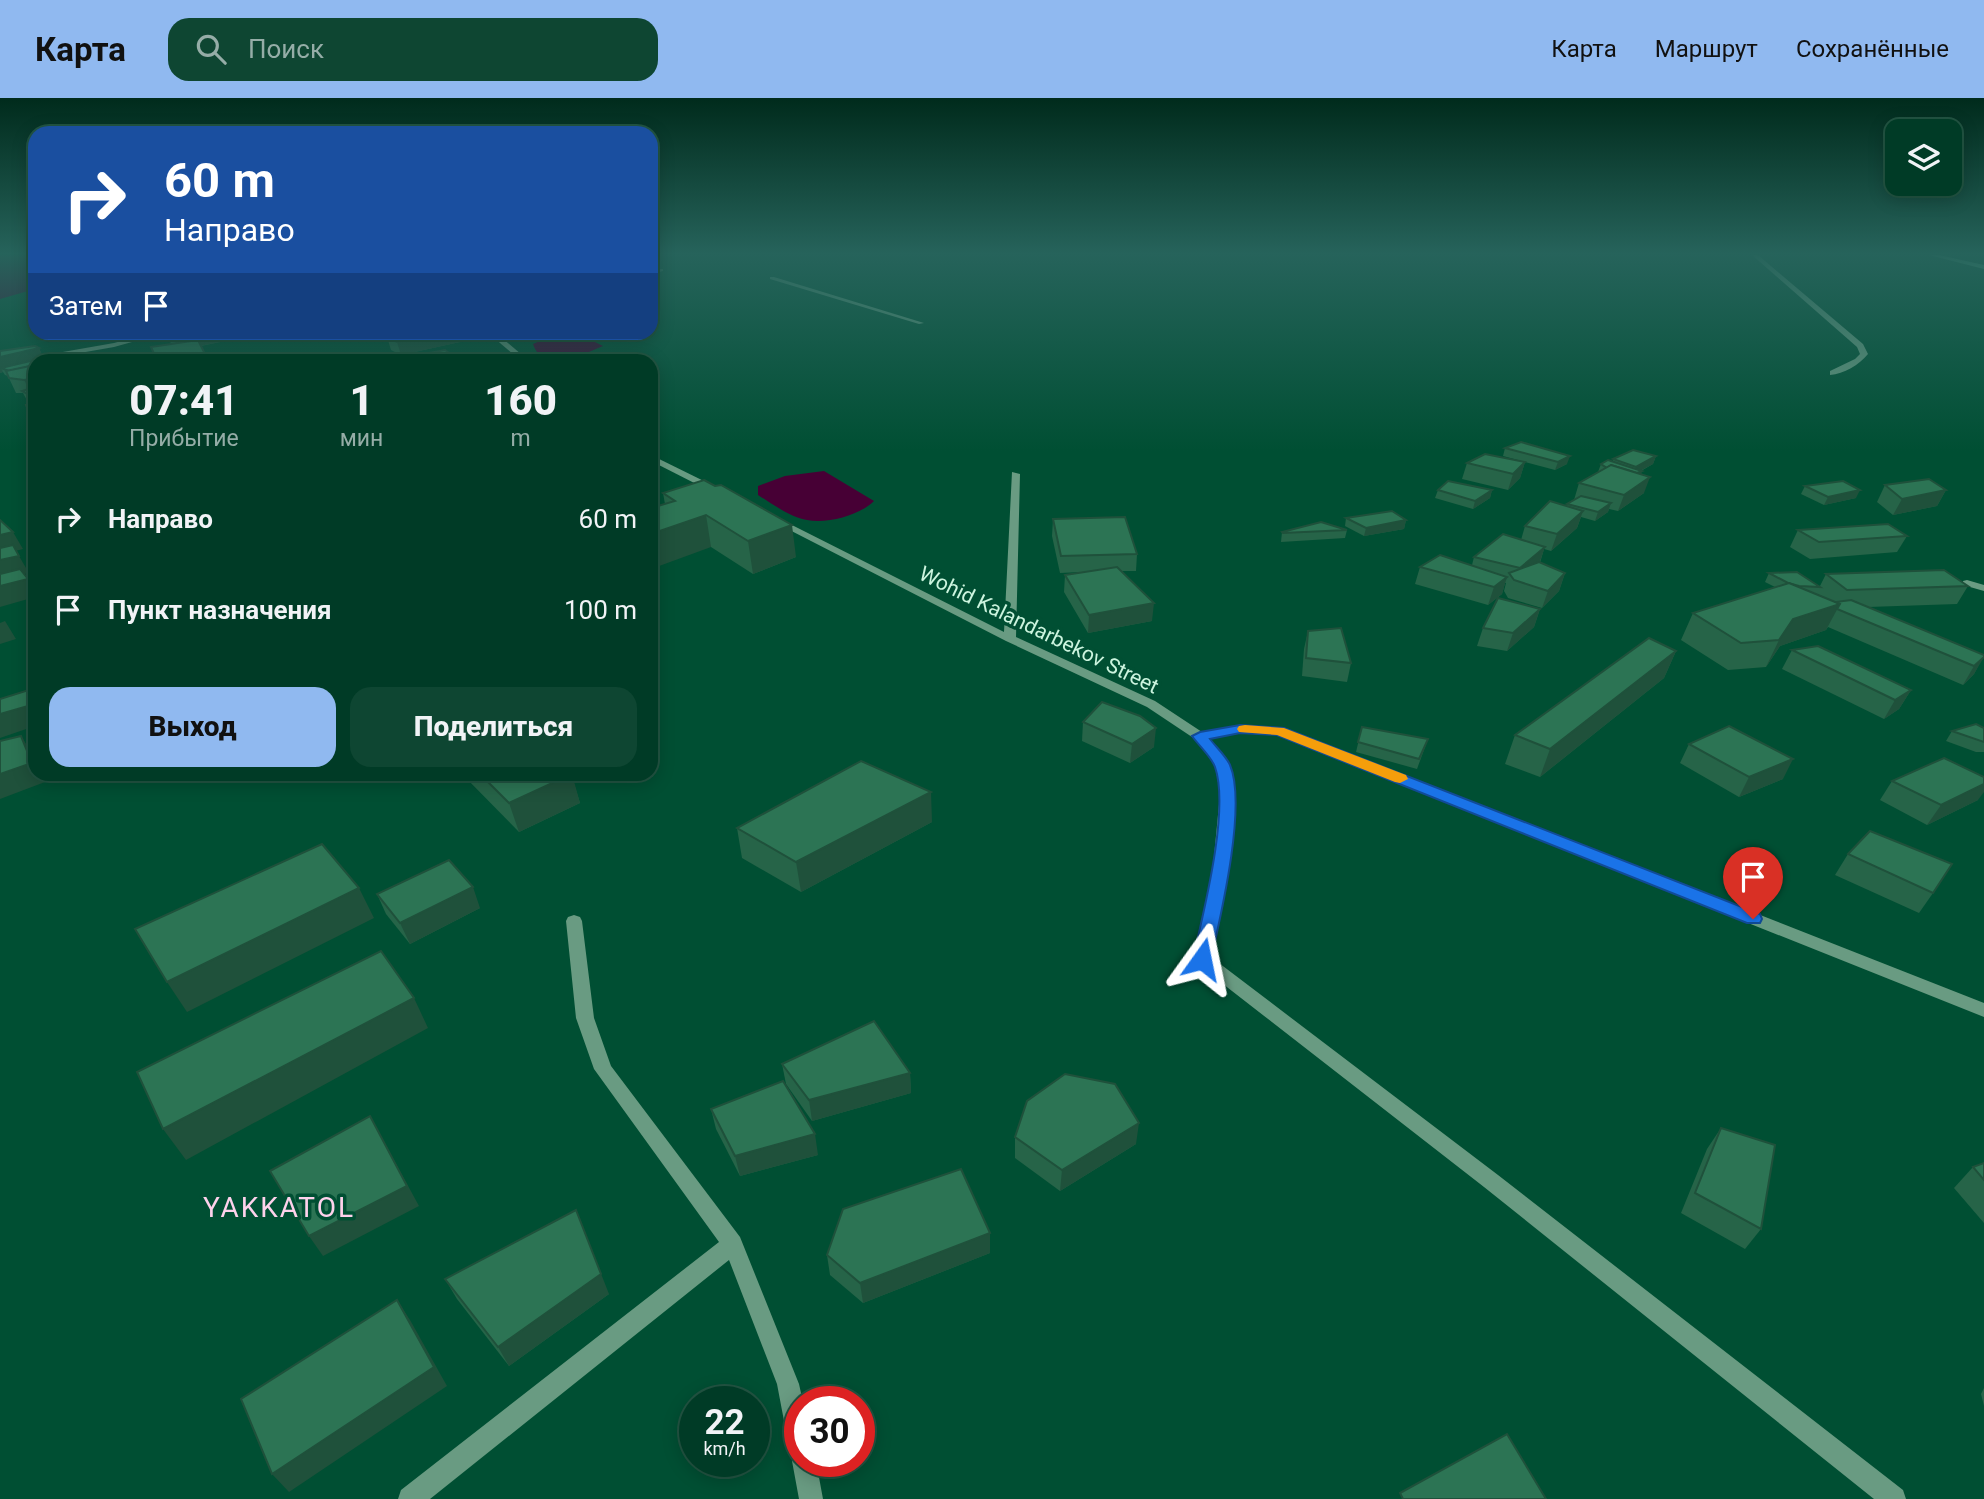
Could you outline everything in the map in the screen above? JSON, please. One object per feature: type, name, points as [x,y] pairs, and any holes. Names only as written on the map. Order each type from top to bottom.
[{"type":"street","points":[[911,320],[920,323]]},
{"type":"street","points":[[1830,320],[1860,346],[1864,354],[1858,361],[1833,373]]},
{"type":"street","points":[[63,354],[134,340]]},
{"type":"street","points":[[500,340],[517,354]]},
{"type":"street","points":[[0,365],[28,360]]},
{"type":"street","points":[[658,462],[729,498]]},
{"type":"street","points":[[1010,639],[1014,474]]},
{"type":"street","name":"Wohid Kalandarbekov Street","points":[[766,516],[1010,639],[1151,704],[1200,736],[1222,765],[1227,794],[1220,877],[1202,959],[1491,1181],[1894,1499]]},
{"type":"street","points":[[1968,583],[1984,589]]},
{"type":"street","points":[[1200,736],[1240,729],[1279,731],[1984,1010]]},
{"type":"street","points":[[574,921],[585,1018],[603,1069],[733,1244],[788,1386]]},
{"type":"street","points":[[410,1499],[733,1244]]},
{"type":"street","points":[[807,1477],[811,1499]]},
{"type":"shaded area","points":[[542,340],[591,340],[603,346],[584,354],[538,354],[533,344]]},
{"type":"shaded area","points":[[824,471],[874,501],[852,514],[815,521],[794,516],[758,495],[758,486],[785,476]]},
{"type":"building","points":[[198,340],[205,354],[154,354],[151,347]]},
{"type":"building","points":[[35,346],[39,348],[0,357],[0,351]]},
{"type":"building","points":[[445,350],[450,354],[424,354]]},
{"type":"building","points":[[28,362],[28,367],[9,371],[1,368]]},
{"type":"building","points":[[28,366],[28,379],[9,378],[6,371]]},
{"type":"building","points":[[1521,442],[1570,456],[1558,462],[1505,448]]},
{"type":"building","points":[[1633,450],[1656,456],[1636,467],[1613,459]]},
{"type":"building","points":[[1485,454],[1525,462],[1513,474],[1467,463]]},
{"type":"building","points":[[1608,460],[1642,471],[1637,473],[1611,465],[1607,468],[1601,464]]},
{"type":"building","points":[[1611,465],[1650,477],[1624,495],[1579,483]]},
{"type":"building","points":[[1929,479],[1946,490],[1902,499],[1885,485]]},
{"type":"building","points":[[704,480],[715,486],[721,485],[792,525],[748,541],[706,515],[658,532],[658,506],[675,501],[663,493]]},
{"type":"building","points":[[1448,481],[1492,490],[1475,501],[1438,490]]},
{"type":"building","points":[[1843,481],[1860,490],[1828,497],[1805,486]]},
{"type":"building","points":[[1581,496],[1611,503],[1598,512],[1567,504]]},
{"type":"building","points":[[1550,501],[1583,511],[1557,534],[1525,526]]},
{"type":"building","points":[[1392,511],[1406,520],[1366,528],[1346,518]]},
{"type":"building","points":[[1125,517],[1137,554],[1061,556],[1053,519]]},
{"type":"building","points":[[0,520],[13,532],[0,535]]},
{"type":"building","points":[[1321,522],[1347,530],[1282,532]]},
{"type":"building","points":[[1888,524],[1907,536],[1819,542],[1798,530]]},
{"type":"building","points":[[1503,534],[1545,547],[1520,568],[1474,557]]},
{"type":"building","points":[[13,545],[19,556],[0,560],[0,548]]},
{"type":"building","points":[[1440,555],[1507,577],[1494,587],[1420,567]]},
{"type":"building","points":[[1539,562],[1565,573],[1548,591],[1514,580],[1509,573]]},
{"type":"building","points":[[1117,567],[1154,603],[1089,615],[1065,575]]},
{"type":"building","points":[[20,569],[28,579],[0,586],[0,574]]},
{"type":"building","points":[[1944,570],[1968,586],[1847,590],[1826,574]]},
{"type":"building","points":[[1797,572],[1820,587],[1788,583],[1769,573]]},
{"type":"building","points":[[1789,583],[1840,604],[1793,619],[1779,640],[1741,643],[1693,613]]},
{"type":"building","points":[[1498,598],[1540,609],[1513,633],[1483,628]]},
{"type":"building","points":[[1851,600],[1984,657],[1974,666],[1837,609],[1840,604],[1836,602]]},
{"type":"building","points":[[1341,628],[1351,663],[1306,658],[1308,631]]},
{"type":"building","points":[[1649,638],[1676,651],[1550,749],[1515,735]]},
{"type":"building","points":[[1818,646],[1911,690],[1895,700],[1792,650]]},
{"type":"building","points":[[28,690],[28,706],[0,714],[0,699]]},
{"type":"building","points":[[1102,702],[1140,716],[1156,728],[1132,744],[1083,722]]},
{"type":"building","points":[[1976,724],[1984,728],[1984,742],[1952,731]]},
{"type":"building","points":[[1729,726],[1793,759],[1749,777],[1689,744]]},
{"type":"building","points":[[1362,727],[1428,739],[1419,759],[1358,742]]},
{"type":"building","points":[[21,736],[28,753],[28,764],[0,774],[0,741]]},
{"type":"building","points":[[1944,758],[1984,777],[1984,784],[1941,805],[1892,781]]},
{"type":"building","points":[[861,761],[931,792],[796,862],[737,828]]},
{"type":"building","points":[[487,781],[557,781],[509,803]]},
{"type":"building","points":[[1870,831],[1952,864],[1933,893],[1848,854]]},
{"type":"building","points":[[322,844],[359,888],[167,982],[135,929]]},
{"type":"building","points":[[449,860],[473,887],[400,923],[377,894]]},
{"type":"building","points":[[381,951],[414,998],[163,1129],[137,1072]]},
{"type":"building","points":[[874,1021],[910,1073],[809,1100],[782,1064]]},
{"type":"building","points":[[1065,1074],[1115,1084],[1139,1123],[1062,1170],[1015,1137],[1027,1101]]},
{"type":"building","points":[[783,1081],[815,1134],[735,1156],[711,1109]]},
{"type":"building","points":[[370,1116],[407,1186],[309,1236],[270,1171]]},
{"type":"building","points":[[1721,1128],[1775,1145],[1761,1229],[1695,1193]]},
{"type":"building","points":[[1984,1163],[1984,1180],[1973,1167]]},
{"type":"building","points":[[961,1169],[990,1233],[860,1283],[827,1255],[843,1209]]},
{"type":"building","points":[[576,1210],[601,1274],[498,1347],[445,1279]]},
{"type":"building","points":[[397,1300],[434,1367],[272,1474],[241,1399]]},
{"type":"building","points":[[1507,1434],[1546,1499],[1403,1499],[1400,1493]]},
{"type":"slow traffic","points":[[1245,729],[1279,731],[1400,779]]},
{"type":"district","name":"YAKKATOL","points":[[279,1207]]},
{"type":"route","points":[[1202,959],[1220,877],[1227,794],[1222,765],[1200,736],[1240,729],[1279,731],[1753,919]]}]
